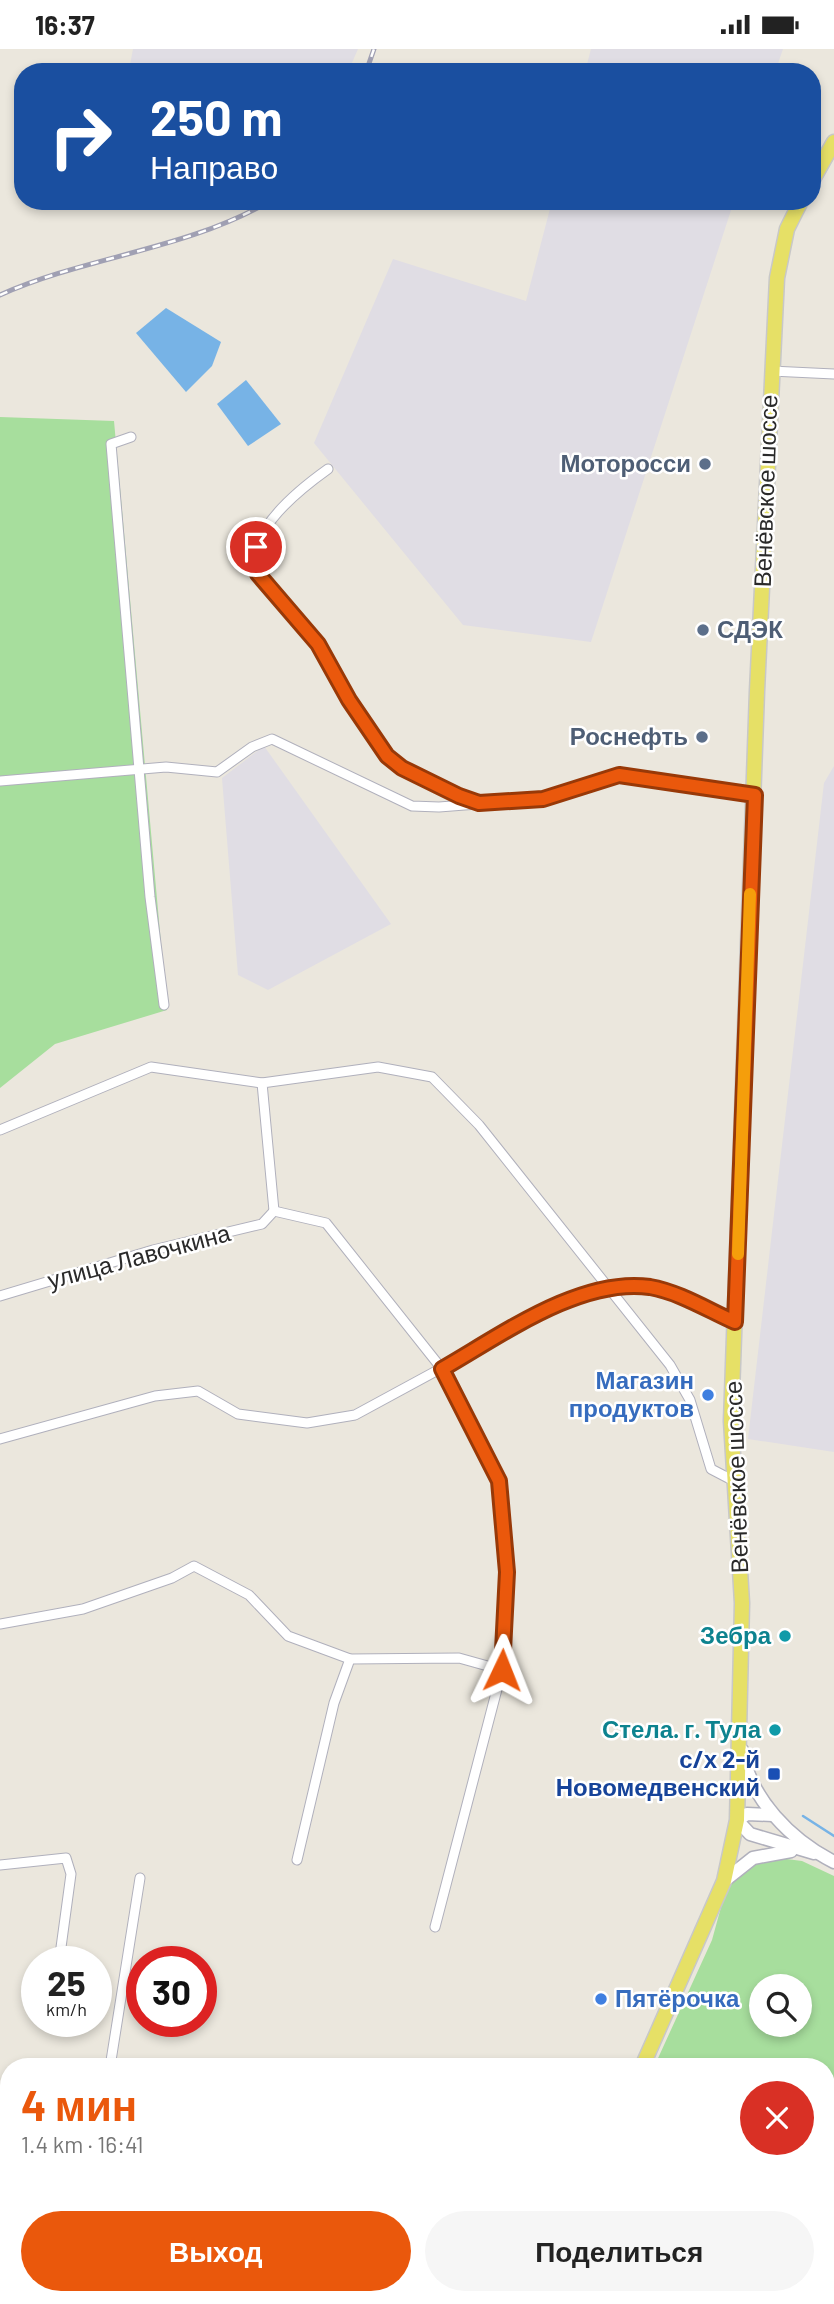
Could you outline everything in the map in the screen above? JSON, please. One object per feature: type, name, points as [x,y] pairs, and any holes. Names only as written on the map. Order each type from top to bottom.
[{"type":"main road","points":[[821,165],[834,142]]},
{"type":"main road","name":"Венёвское шоссе","points":[[646,2058],[724,1881],[737,1820],[742,1602],[731,1421],[771,370],[781,252],[797,210]]},
{"type":"main road","points":[[740,1736],[748,1774],[773,1815],[818,1854],[834,1862]]},
{"type":"main road","points":[[773,1815],[747,1814],[737,1820],[750,1834],[818,1854]]},
{"type":"main road","points":[[724,1881],[744,1864],[762,1854],[799,1850]]},
{"type":"street","points":[[771,370],[834,373]]},
{"type":"street","points":[[131,437],[111,444],[149,897],[164,1005]]},
{"type":"street","points":[[328,469],[293,496],[274,519],[256,547],[254,559],[258,574],[318,644],[349,700],[387,756],[421,779],[479,803]]},
{"type":"street","points":[[0,781],[139,768],[166,767],[217,772],[251,747],[272,739],[412,806],[439,807],[543,799],[619,775],[755,795]]},
{"type":"street","points":[[0,1130],[151,1067],[262,1083],[378,1067],[432,1077],[479,1125],[670,1365],[690,1400],[711,1469],[734,1481]]},
{"type":"street","points":[[262,1083],[274,1210],[326,1223],[442,1369],[499,1481],[507,1572],[502,1670],[435,1927]]},
{"type":"street","name":"улица Лавочкина","points":[[0,1296],[153,1250],[262,1224],[274,1210]]},
{"type":"street","points":[[0,1439],[155,1396],[198,1391],[238,1414],[307,1423],[355,1415],[567,1300],[607,1289],[648,1287],[669,1292],[735,1322]]},
{"type":"street","points":[[0,1624],[83,1609],[172,1578],[194,1566],[249,1595],[288,1636],[350,1659],[459,1658],[502,1670]]},
{"type":"street","points":[[297,1860],[334,1703],[350,1659]]},
{"type":"street","points":[[0,1865],[66,1858],[71,1874],[61,1946]]},
{"type":"street","points":[[111,2058],[140,1878]]},
{"type":"shaded area","points":[[133,49],[358,49],[352,63],[130,63]]},
{"type":"shaded area","points":[[591,49],[783,49],[778,63],[587,63]]},
{"type":"shaded area","points":[[550,210],[731,210],[591,642],[463,625],[314,443],[393,259],[526,301]]},
{"type":"shaded area","points":[[264,746],[391,924],[268,990],[238,975],[222,778]]},
{"type":"shaded area","points":[[834,766],[834,1452],[748,1439],[824,783]]},
{"type":"green space","points":[[0,417],[114,421],[167,1010],[55,1044],[0,1088]]},
{"type":"green space","points":[[779,1858],[802,1861],[834,1876],[834,2058],[658,2058],[712,1940],[726,1889],[745,1869],[759,1862]]},
{"type":"water","points":[[166,308],[221,342],[212,366],[186,392],[136,333]]},
{"type":"water","points":[[246,380],[281,424],[248,446],[217,404]]},
{"type":"waterway","points":[[803,1816],[834,1836]]},
{"type":"railway","points":[[369,63],[374,49]]},
{"type":"railway","points":[[0,295],[67,271],[205,231],[253,210]]},
{"type":"slow traffic","points":[[738,1254],[750,894]]},
{"type":"place","name":"Моторосси","points":[[705,464]]},
{"type":"place","name":"СДЭК","points":[[703,630]]},
{"type":"place","name":"Роснефть","points":[[702,737]]},
{"type":"place","name":"Магазин продуктов","points":[[708,1395]]},
{"type":"place","name":"Зебра","points":[[785,1636]]},
{"type":"place","name":"Стела. г. Тула","points":[[775,1730]]},
{"type":"place","name":"с/х 2-й Новомедвенский","points":[[774,1774]]},
{"type":"place","name":"Пятёрочка","points":[[601,1999]]},
{"type":"route","points":[[256,547],[255,567],[262,581],[318,644],[374,740],[394,762],[421,779],[479,803],[543,799],[619,775],[755,795],[735,1322],[669,1292],[648,1287],[607,1289],[567,1300],[442,1369],[499,1481],[507,1572],[502,1670]]}]
